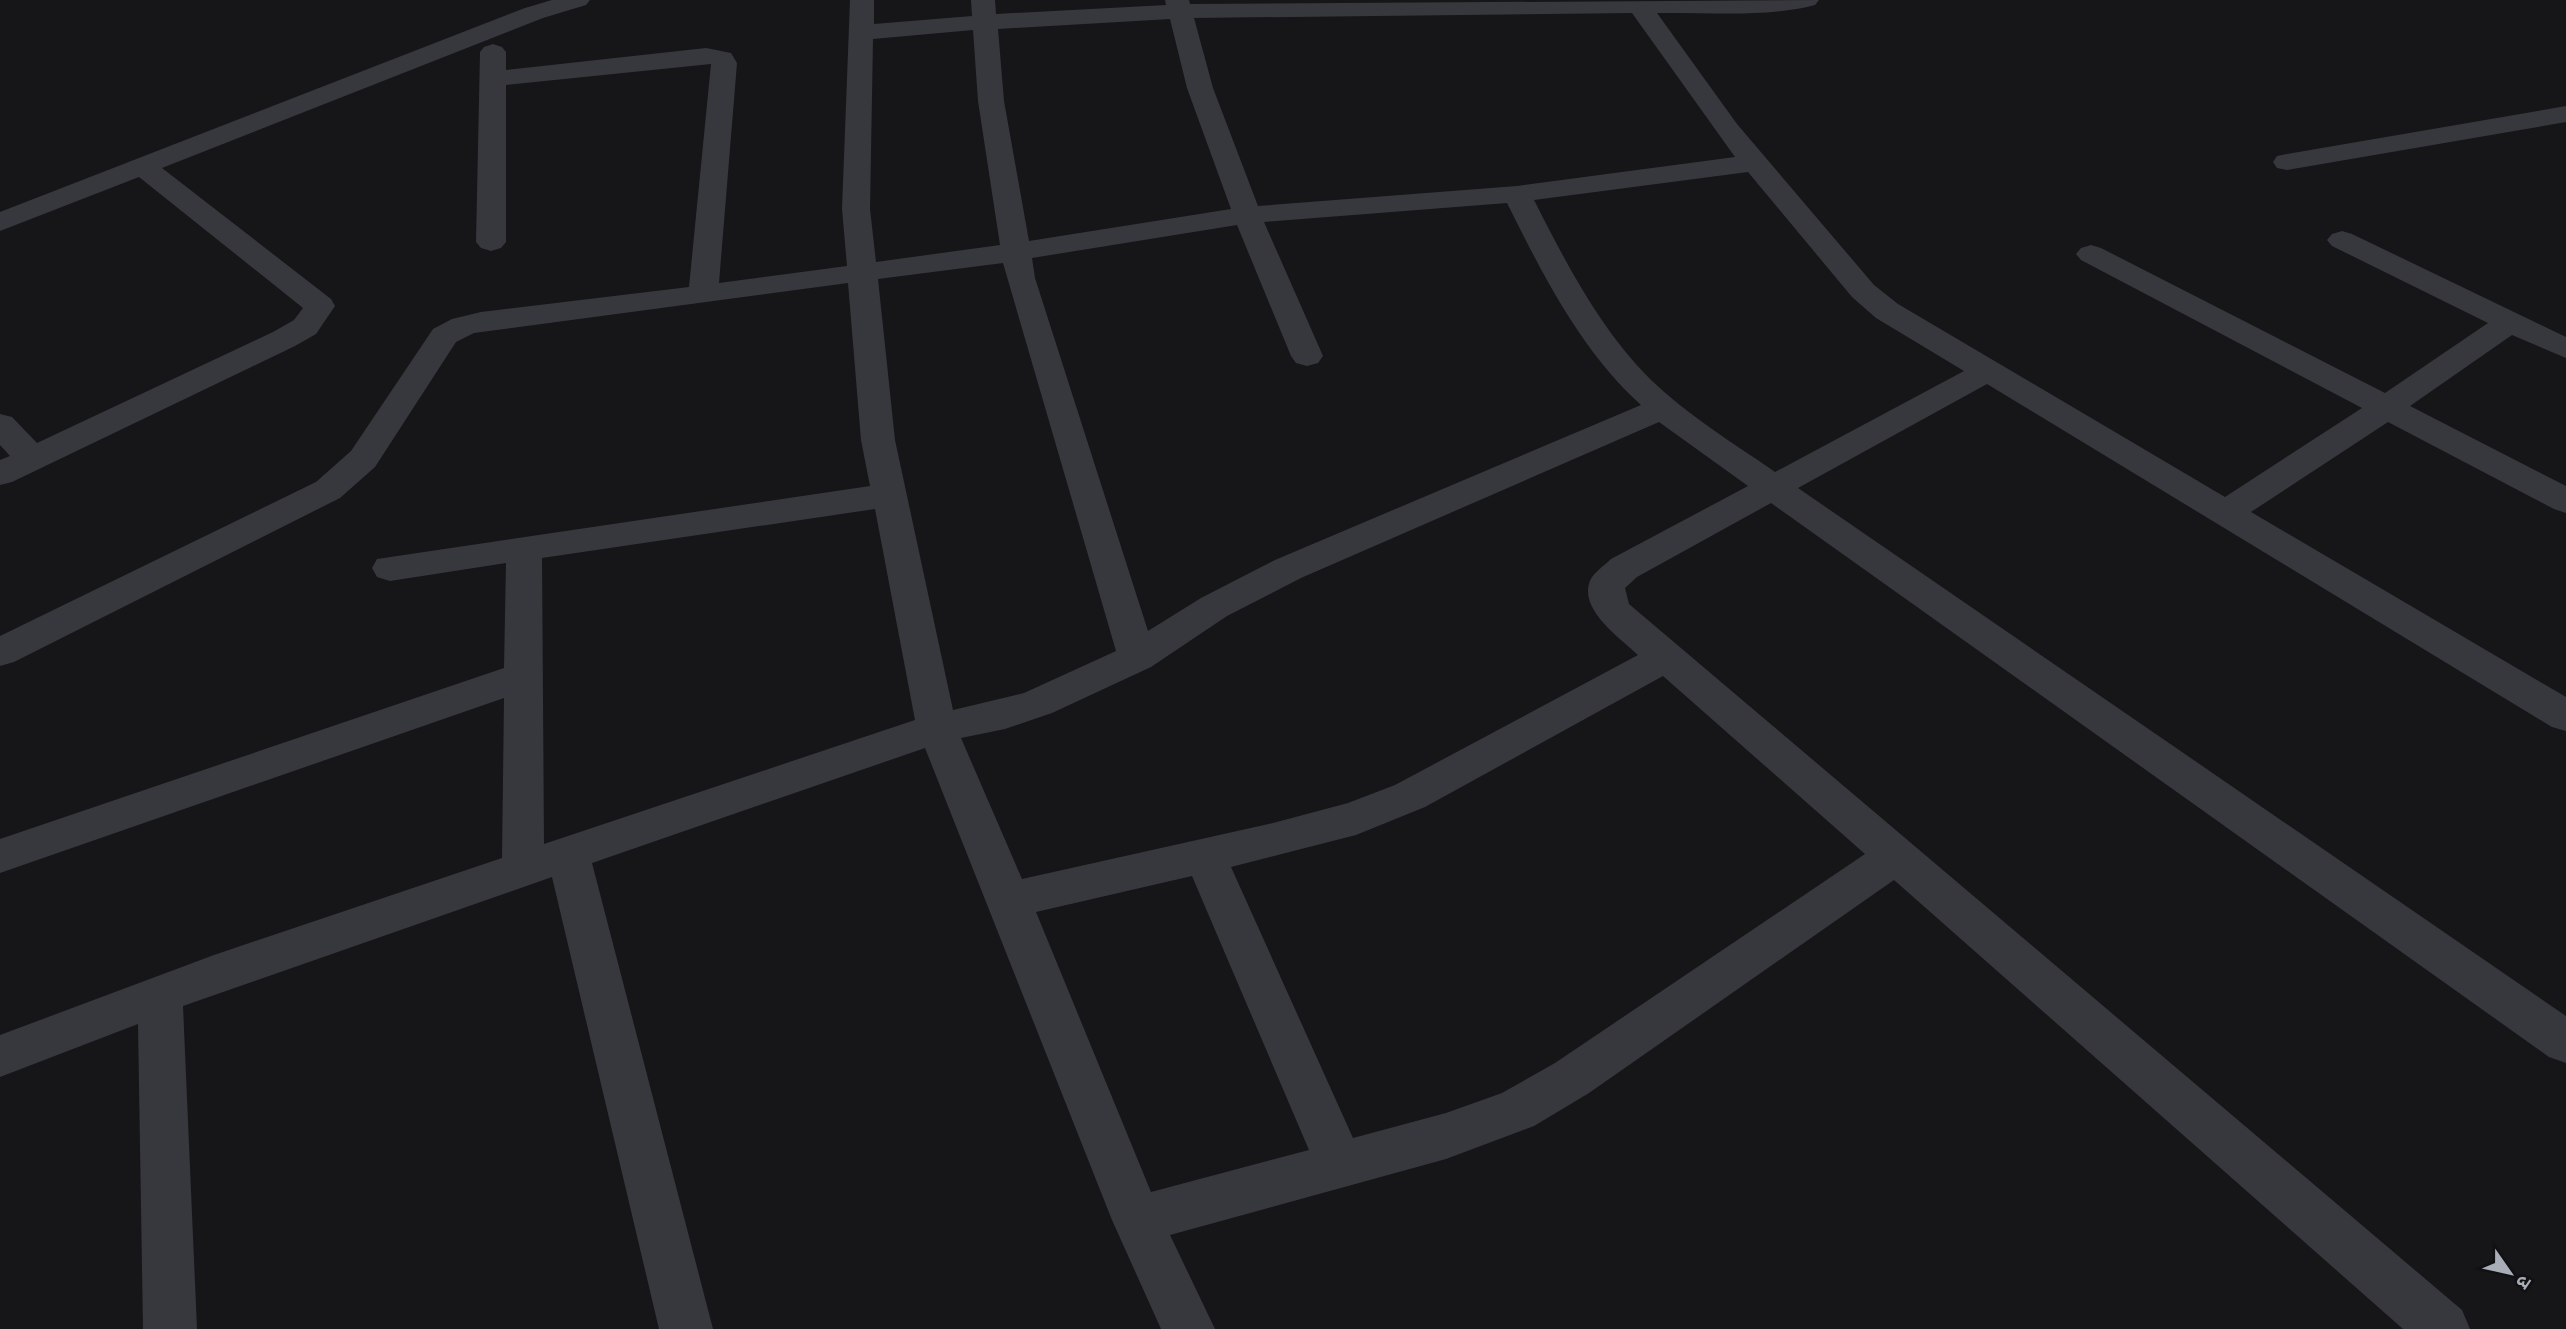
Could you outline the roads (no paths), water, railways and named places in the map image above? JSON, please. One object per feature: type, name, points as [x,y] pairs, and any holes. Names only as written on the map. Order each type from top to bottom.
[{"type":"street","points":[[0,222],[534,13],[578,0]]},
{"type":"street","points":[[862,0],[856,209],[878,440],[937,728],[1138,1220],[1188,1329]]},
{"type":"street","points":[[861,33],[984,11],[1178,6],[1771,4],[1807,0]]},
{"type":"street","points":[[1639,5],[1728,130],[1863,291],[1887,311],[2566,716]]},
{"type":"street","points":[[1178,6],[1200,88],[1247,215],[1307,356]]},
{"type":"street","points":[[984,11],[991,101],[1020,278],[1138,657]]},
{"type":"street","points":[[491,242],[493,29]]},
{"type":"street","points":[[493,79],[692,57],[716,55],[722,58],[724,64],[703,294]]},
{"type":"street","points":[[2287,162],[2566,114]]},
{"type":"street","points":[[0,653],[328,490],[363,459],[444,336],[463,326],[481,321],[1015,252],[1247,215],[1517,194],[1757,162]]},
{"type":"street","points":[[0,474],[284,339],[305,327],[320,306],[142,166]]},
{"type":"street","points":[[1517,194],[1539,237],[1600,338],[1637,384],[1663,408],[2566,1042]]},
{"type":"street","points":[[2342,240],[2566,349]]},
{"type":"street","points":[[2091,254],[2566,501]]},
{"type":"street","points":[[2225,513],[2386,408],[2510,322]]},
{"type":"street","points":[[1986,371],[1624,568],[1608,584],[1607,597],[1614,612],[2443,1329]]},
{"type":"street","points":[[0,1056],[160,995],[568,853],[937,728],[1005,714],[1038,703],[1138,657],[1214,607],[1288,569],[1663,408]]},
{"type":"street","points":[[0,424],[32,459]]},
{"type":"street","points":[[390,568],[889,495]]},
{"type":"street","points":[[523,869],[524,548]]},
{"type":"street","points":[[1009,900],[1205,856],[1356,818],[1410,796],[1666,657]]},
{"type":"street","points":[[0,856],[523,676]]},
{"type":"street","points":[[568,853],[686,1329]]},
{"type":"street","points":[[1205,856],[1340,1164]]},
{"type":"street","points":[[1138,1220],[1446,1136],[1517,1110],[1572,1078],[1895,856]]},
{"type":"street","points":[[160,995],[170,1329]]}]
